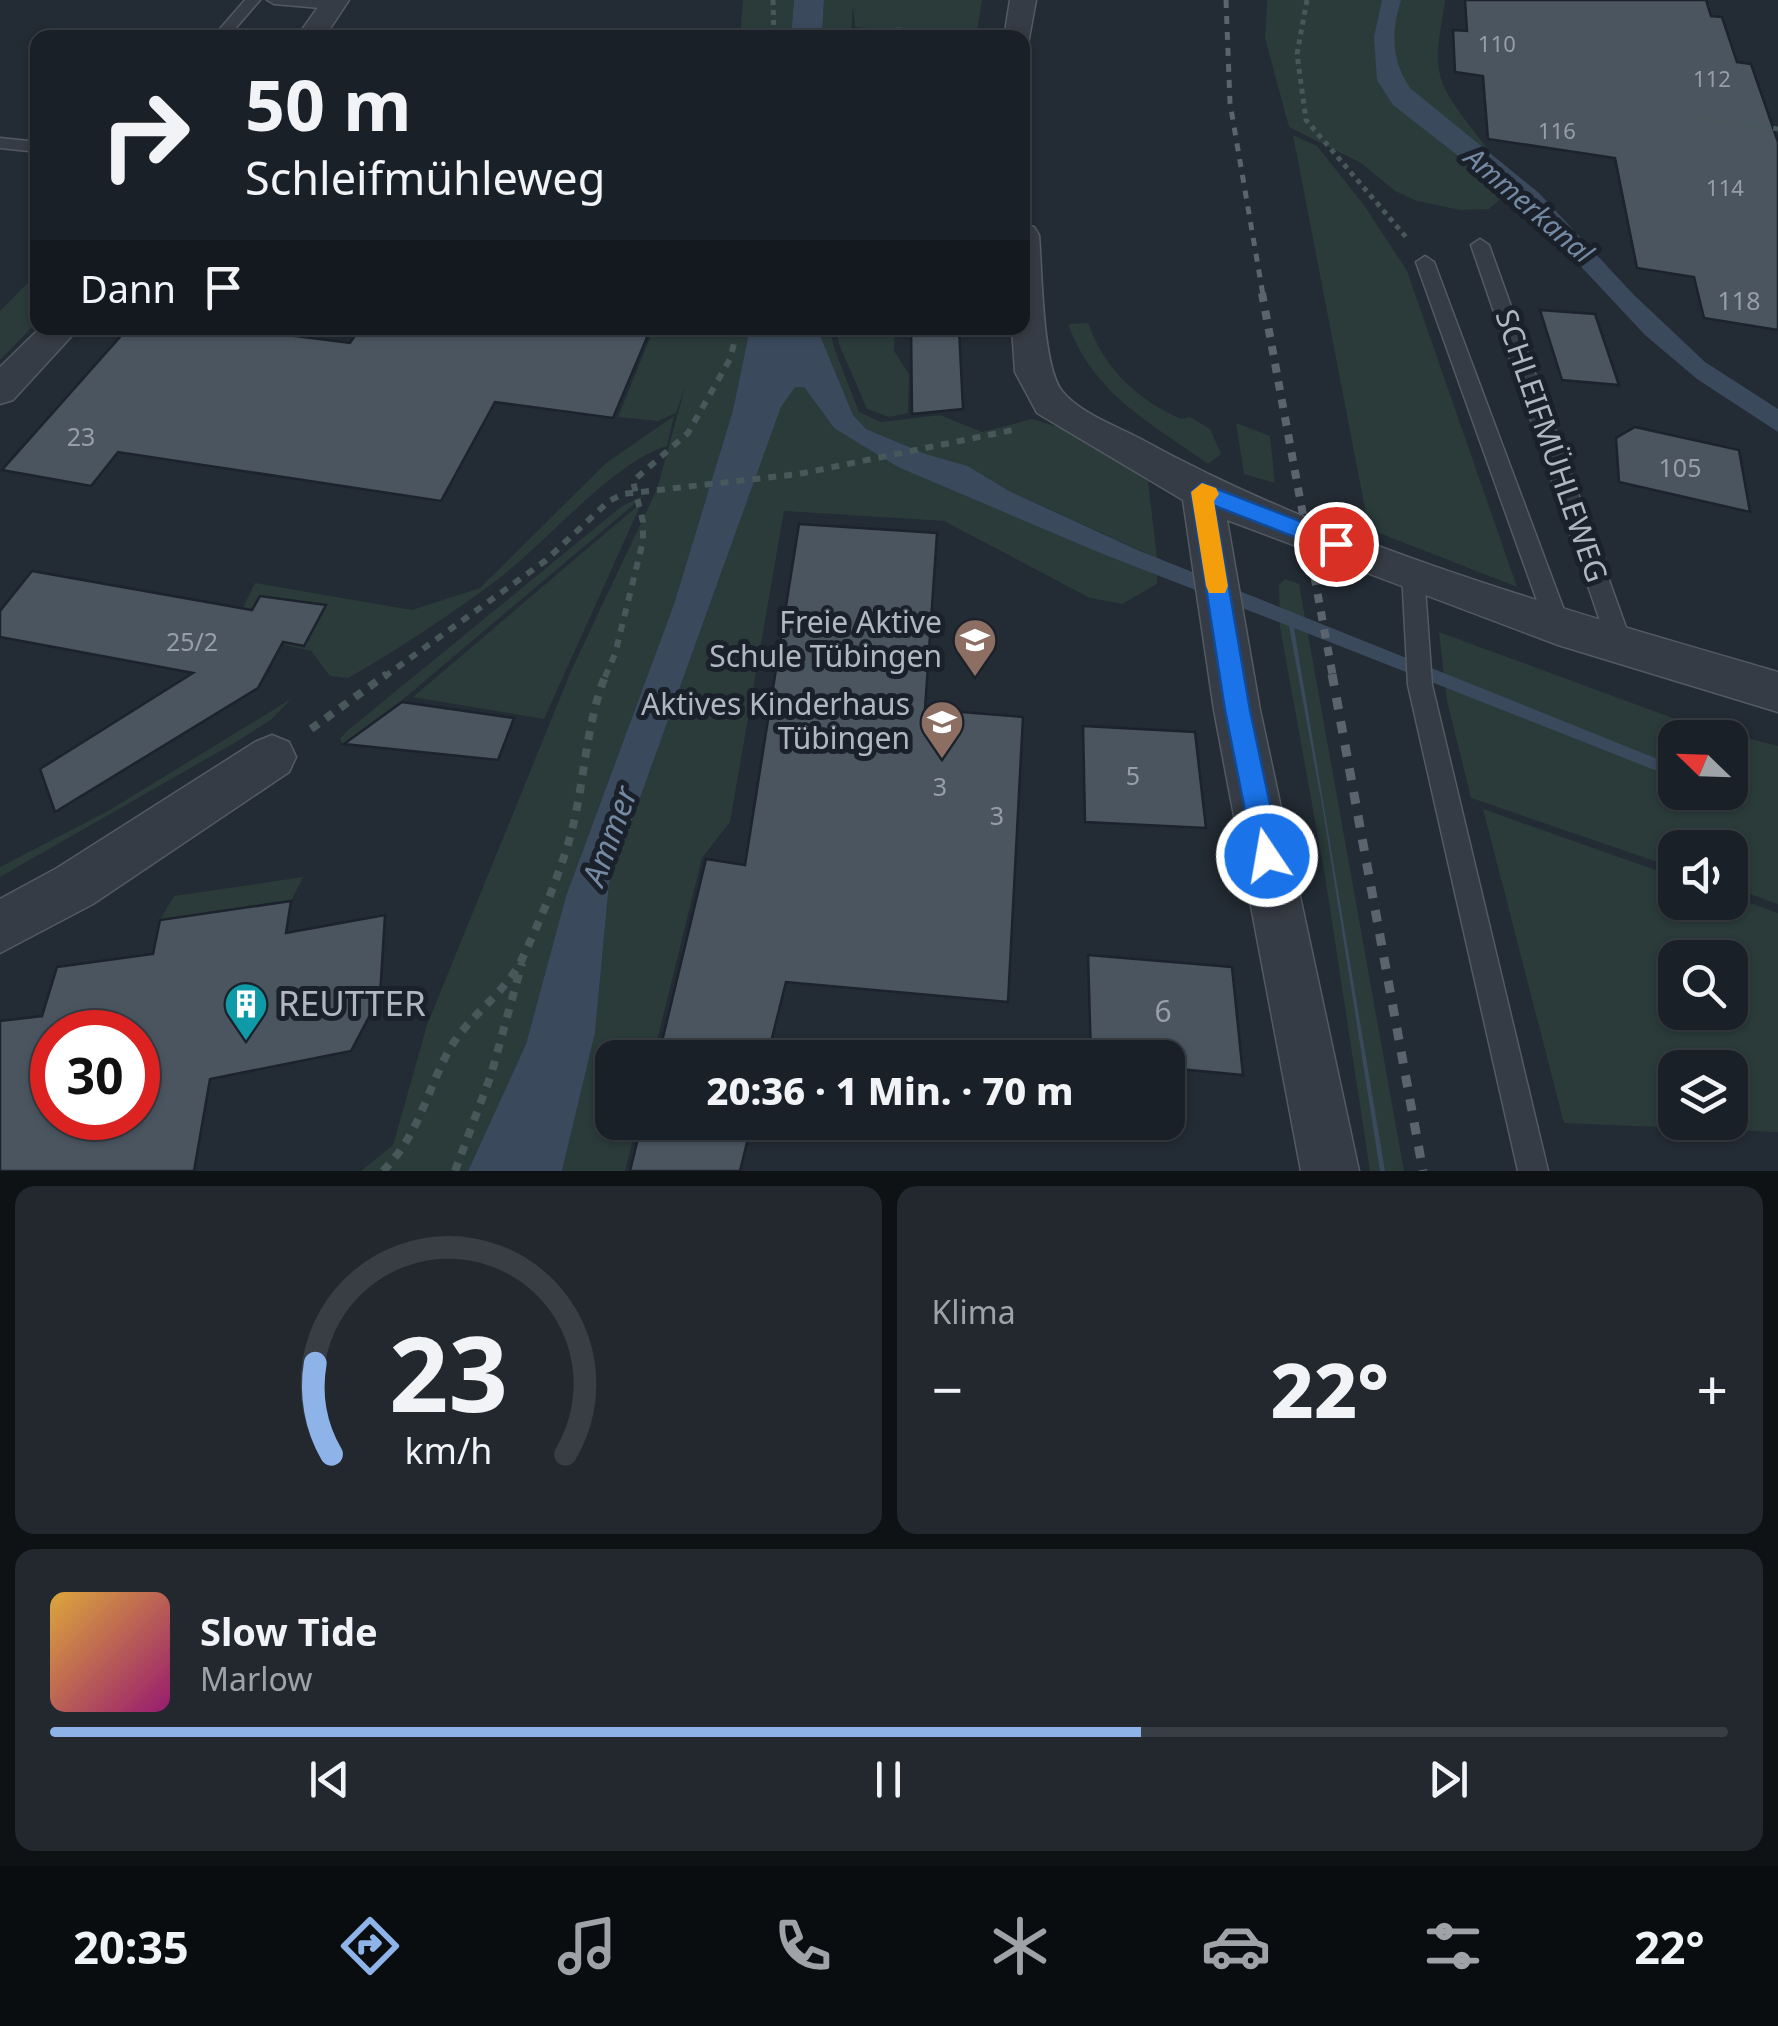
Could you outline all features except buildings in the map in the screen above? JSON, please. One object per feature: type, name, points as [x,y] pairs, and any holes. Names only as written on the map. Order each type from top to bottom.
[{"type":"street","points":[[1019,30],[1023,0]]},
{"type":"street","points":[[315,30],[334,3]]},
{"type":"street","points":[[0,390],[54,335]]},
{"type":"street","points":[[1030,335],[1033,372],[1050,404]]},
{"type":"street","name":"SCHLEIFMÜHLEWEG","points":[[1050,404],[1202,492],[1272,522],[1558,626],[1778,692]]},
{"type":"street","points":[[1202,492],[1237,710],[1330,1171]]},
{"type":"street","points":[[0,926],[75,886],[272,757]]},
{"type":"lane","points":[[226,30],[254,0]]},
{"type":"lane","points":[[274,0],[334,3]]},
{"type":"lane","points":[[0,143],[30,146]]},
{"type":"lane","name":"SCHLEIFMÜHLEWEG","points":[[1480,244],[1621,647]]},
{"type":"lane","points":[[1425,262],[1558,626]]},
{"type":"lane","points":[[1413,573],[1420,685],[1534,1171]]},
{"type":"path","points":[[773,0],[774,30]]},
{"type":"path","points":[[1307,0],[1296,54],[1306,120],[1374,195],[1425,262]]},
{"type":"path","points":[[1694,117],[1778,129]]},
{"type":"path","points":[[455,1171],[492,1075],[522,960],[570,834],[589,748],[593,706],[615,654],[633,582],[643,522],[632,481],[672,450],[706,405],[730,358],[736,335]]},
{"type":"path","points":[[272,757],[545,561],[610,501],[660,487],[799,474],[1020,429],[1050,404]]},
{"type":"path","points":[[383,1171],[405,1149],[437,1071],[457,1037],[522,960]]},
{"type":"shaded area","points":[[743,0],[794,0],[792,30],[741,30]]},
{"type":"shaded area","points":[[824,0],[982,0],[977,30],[855,27],[853,5],[851,30],[822,30]]},
{"type":"shaded area","points":[[1267,0],[1445,0],[1438,53],[1443,85],[1494,159],[1509,191],[1489,209],[1460,210],[1417,201],[1395,191],[1361,163],[1289,127],[1265,38]]},
{"type":"shaded area","points":[[1293,135],[1317,146],[1364,205],[1407,271],[1517,587],[1369,529]]},
{"type":"shaded area","points":[[30,281],[30,329],[0,360],[0,311]]},
{"type":"shaded area","points":[[1088,323],[1104,355],[1124,381],[1165,411],[1181,419],[1190,417],[1210,429],[1221,454],[1208,464],[1145,420],[1108,388],[1079,349],[1068,324]]},
{"type":"shaded area","points":[[651,335],[749,335],[733,410],[674,604],[566,896],[526,1044],[468,1171],[361,1171],[393,1145],[427,1025],[571,671],[657,489],[686,384],[676,413],[658,421],[618,417]]},
{"type":"shaded area","points":[[820,335],[832,335],[859,412],[881,422],[940,415],[982,432],[1032,419],[1068,430],[1148,481],[1157,558],[1009,491],[968,466],[926,454],[866,429],[853,415]]},
{"type":"shaded area","points":[[837,335],[895,335],[894,351],[909,374],[908,413],[889,417],[867,409]]},
{"type":"shaded area","points":[[794,387],[804,387],[834,428],[1105,555],[1157,575],[1157,584],[1122,604],[1090,598],[944,521],[784,511],[730,822],[702,858],[657,1040],[595,1040],[595,1140],[633,1140],[625,1171],[562,1171],[595,1033],[609,884],[781,407]]},
{"type":"shaded area","points":[[674,416],[667,446],[646,455],[602,486],[516,565],[479,593],[348,678],[330,676],[311,651],[231,632],[255,583],[412,610],[480,588],[606,463]]},
{"type":"shaded area","points":[[1236,423],[1270,436],[1275,483],[1244,474]]},
{"type":"shaded area","points":[[645,495],[401,701],[348,740],[349,744],[342,743],[340,739],[347,731],[622,506]]},
{"type":"shaded area","points":[[642,502],[544,719],[413,697]]},
{"type":"shaded area","points":[[1285,579],[1299,584],[1404,1171],[1370,1171],[1325,876],[1280,627],[1279,585]]},
{"type":"shaded area","points":[[1439,632],[1678,720],[1658,720],[1658,810],[1748,810],[1748,738],[1778,746],[1778,904],[1748,893],[1748,830],[1658,830],[1658,862],[1471,798],[1447,701]]},
{"type":"shaded area","points":[[291,699],[272,719],[236,742],[0,877],[0,867],[108,811]]},
{"type":"shaded area","points":[[1483,809],[1658,871],[1658,920],[1748,920],[1748,902],[1778,913],[1778,1132],[1748,1131],[1748,1050],[1658,1050],[1658,1127],[1564,1123]]},
{"type":"shaded area","points":[[303,877],[291,901],[160,920],[174,896]]},
{"type":"water","points":[[794,0],[824,0],[822,30],[792,30]]},
{"type":"water","name":"Ammerkanal","points":[[1382,0],[1401,0],[1395,45],[1399,67],[1410,88],[1539,193],[1634,295],[1705,362],[1778,409],[1778,432],[1697,379],[1645,335],[1529,211],[1393,105],[1377,80],[1374,37]]},
{"type":"water","name":"Ammer","points":[[749,335],[820,335],[853,415],[866,429],[926,454],[968,466],[1009,491],[1140,551],[1658,759],[1658,771],[1294,628],[1385,1171],[1380,1171],[1323,810],[1289,626],[1105,555],[898,467],[834,428],[804,387],[795,387],[781,407],[609,884],[595,1033],[562,1171],[468,1171],[526,1044],[566,896],[674,604],[733,410]]},
{"type":"railway","points":[[1226,0],[1230,103],[1263,295]]},
{"type":"railway","points":[[1262,293],[1333,677]]},
{"type":"railway","points":[[1332,674],[1423,1171]]},
{"type":"slow traffic","points":[[1208,494],[1202,492],[1217,586]]},
{"type":"place","name":"Freie Aktive Schule Tübingen","points":[[975,678]]},
{"type":"place","name":"Aktives Kinderhaus Tübingen","points":[[942,760]]},
{"type":"place","name":"REUTTER","points":[[246,1042]]},
{"type":"route","points":[[1267,856],[1237,710],[1202,492],[1336,544]]}]
